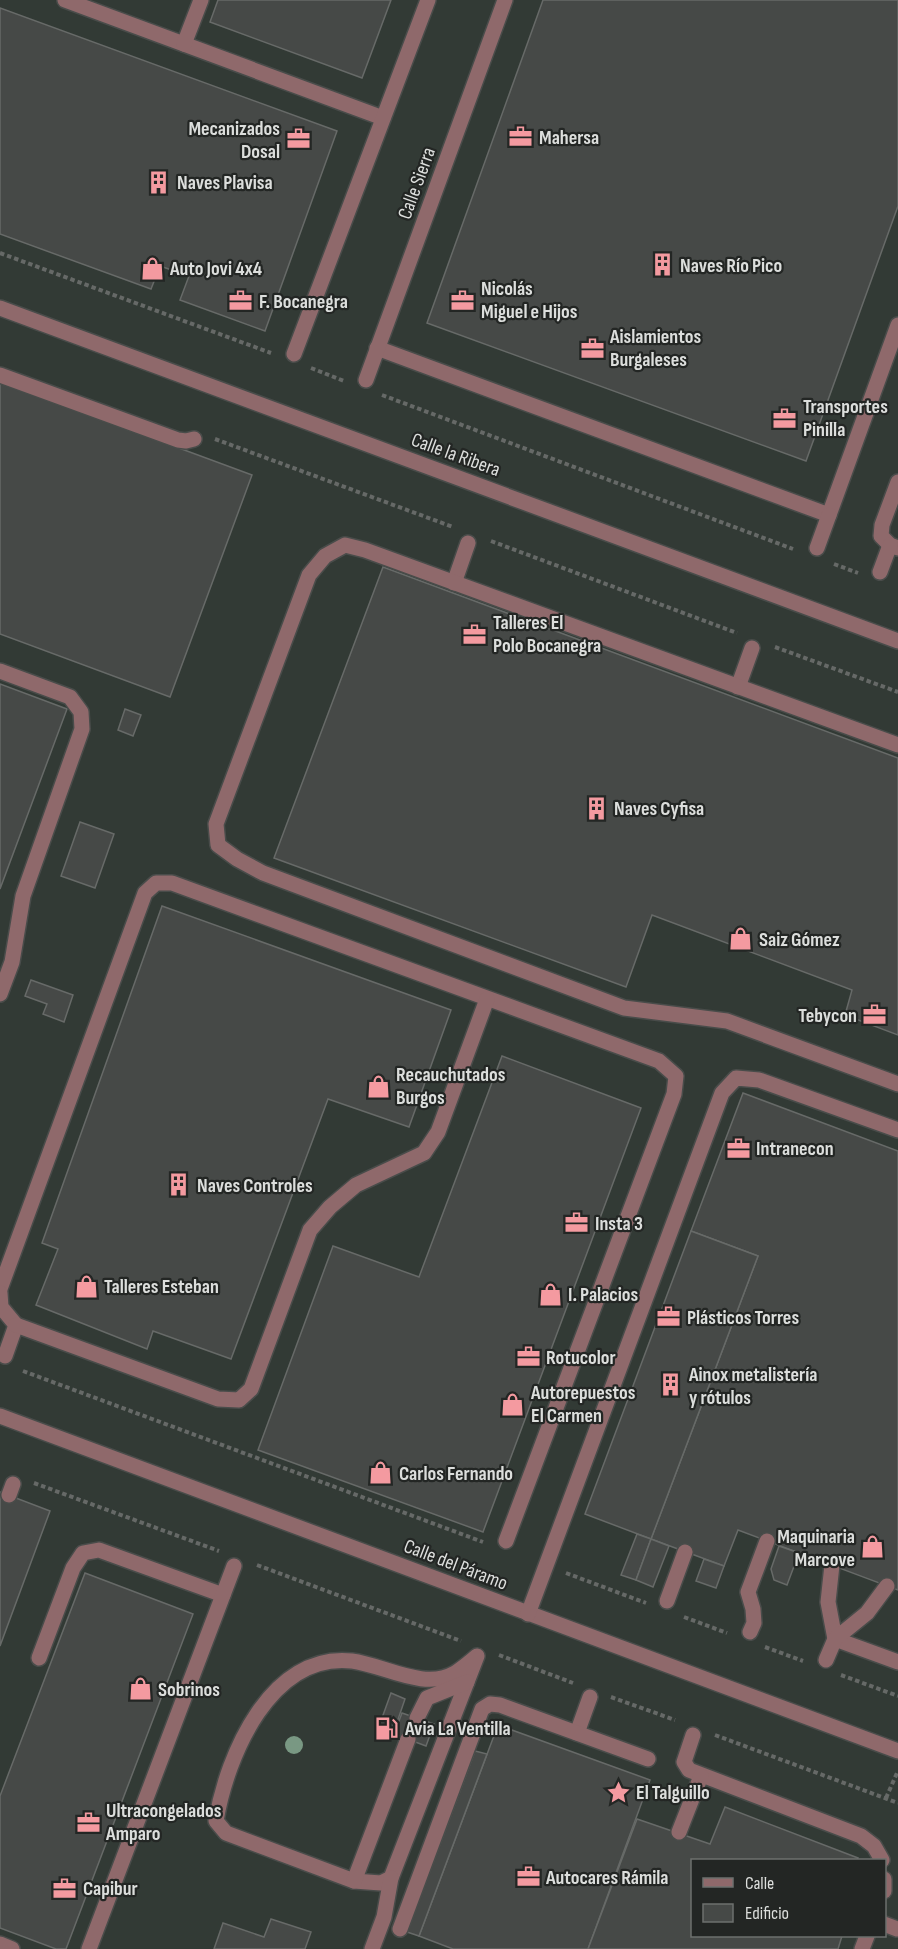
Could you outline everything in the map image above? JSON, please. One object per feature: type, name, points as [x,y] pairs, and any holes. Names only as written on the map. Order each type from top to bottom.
[{"type":"street","points":[[65,0],[383,118]]},
{"type":"street","points":[[184,44],[201,0]]},
{"type":"street","points":[[292,358],[428,0]]},
{"type":"street","name":"Calle Sierra","points":[[364,385],[505,0]]},
{"type":"street","name":"Calle la Ribera","points":[[0,308],[898,641]]},
{"type":"street","points":[[815,554],[898,325]]},
{"type":"street","points":[[378,348],[829,515]]},
{"type":"street","points":[[0,375],[178,440],[186,441],[201,437]]},
{"type":"street","points":[[873,574],[894,546],[881,536],[882,525],[898,482]]},
{"type":"street","points":[[454,583],[470,537]]},
{"type":"street","points":[[898,745],[365,550],[345,545],[325,556],[309,575],[216,824],[218,845],[237,859],[263,873],[624,1008],[728,1021],[898,1084]]},
{"type":"street","points":[[738,687],[754,642]]},
{"type":"street","points":[[0,671],[70,697],[81,712],[82,729],[23,896],[12,962],[0,994]]},
{"type":"street","points":[[487,999],[438,1132],[424,1154],[356,1185],[330,1207],[310,1230],[251,1389],[239,1400],[218,1399],[16,1325],[1,1307],[0,1291],[144,893],[156,884],[172,883],[659,1061],[676,1076],[674,1094],[499,1543]]},
{"type":"street","points":[[528,1614],[722,1093],[736,1078],[759,1080],[898,1130]]},
{"type":"street","points":[[9,1361],[16,1325]]},
{"type":"street","name":"Calle del Páramo","points":[[0,1416],[898,1751]]},
{"type":"street","points":[[748,1638],[753,1623],[753,1609],[748,1592],[767,1541]]},
{"type":"street","points":[[39,1658],[73,1568],[83,1553],[99,1550],[223,1595]]},
{"type":"street","points":[[665,1607],[686,1552]]},
{"type":"street","points":[[89,1949],[236,1560]]},
{"type":"street","points":[[832,1565],[828,1602],[835,1639]]},
{"type":"street","points":[[824,1666],[835,1639],[867,1613],[887,1586]]},
{"type":"street","points":[[835,1639],[898,1662]]},
{"type":"street","points":[[372,1949],[384,1917],[391,1878],[480,1651]]},
{"type":"street","points":[[391,1878],[381,1883],[354,1881],[226,1833],[216,1821],[219,1798],[232,1762],[251,1721],[282,1684],[316,1664],[352,1661],[426,1680],[453,1674],[480,1651]]},
{"type":"street","points":[[417,1718],[427,1698],[467,1682]]},
{"type":"street","points":[[576,1733],[591,1692]]},
{"type":"street","points":[[400,1929],[482,1709],[490,1704],[500,1706],[648,1759]]},
{"type":"street","points":[[695,1731],[684,1762],[689,1770],[861,1836],[874,1846],[881,1859]]},
{"type":"street","points":[[354,1881],[408,1739]]},
{"type":"street","points":[[680,1832],[701,1776]]},
{"type":"street","points":[[0,1944],[12,1949]]},
{"type":"path","points":[[0,253],[292,358],[873,574]]},
{"type":"path","points":[[201,437],[754,642],[898,692]]},
{"type":"path","points":[[9,1361],[499,1543]]},
{"type":"path","points":[[16,1486],[236,1560],[695,1731],[898,1803]]},
{"type":"path","points":[[545,1565],[824,1666],[898,1696]]},
{"type":"path","points":[[886,1798],[898,1769]]},
{"type":"shaded area","points":[[0,0],[898,0],[898,1949],[0,1949]]},
{"type":"building","points":[[218,0],[391,0],[362,78],[210,22]]},
{"type":"building","name":"Naves Río Pico","points":[[543,0],[898,0],[898,206],[806,461],[427,323]]},
{"type":"building","name":"Naves Plavisa","points":[[0,8],[337,131],[265,331],[180,300],[189,276],[160,266],[151,289],[0,234]]},
{"type":"building","points":[[0,382],[252,475],[170,697],[0,634]]},
{"type":"building","name":"Naves Cyfisa","points":[[383,567],[898,758],[898,1035],[845,1015],[852,990],[652,915],[626,987],[274,858]]},
{"type":"building","points":[[0,684],[67,709],[0,889]]},
{"type":"building","points":[[125,709],[141,715],[133,736],[118,730]]},
{"type":"building","points":[[80,822],[114,834],[95,888],[61,876]]},
{"type":"building","name":"Naves Controles","points":[[162,906],[451,1010],[409,1127],[328,1099],[231,1359],[153,1331],[147,1349],[36,1305],[58,1249],[42,1243]]},
{"type":"building","points":[[31,980],[73,995],[64,1022],[43,1014],[47,1004],[25,996]]},
{"type":"building","points":[[502,1056],[641,1108],[483,1532],[258,1450],[333,1246],[419,1277]]},
{"type":"building","points":[[743,1093],[898,1151],[898,1590],[738,1530],[724,1566],[651,1539],[758,1256],[691,1231]]},
{"type":"building","name":"Ainox metalistería y rótulos","points":[[691,1231],[758,1256],[651,1539],[585,1514]]},
{"type":"building","points":[[0,1492],[50,1511],[0,1646]]},
{"type":"building","points":[[637,1534],[651,1539],[636,1580],[621,1575]]},
{"type":"building","points":[[651,1539],[669,1546],[653,1587],[636,1580]]},
{"type":"building","points":[[779,1546],[799,1553],[787,1585],[774,1580],[771,1569]]},
{"type":"building","points":[[704,1559],[724,1566],[716,1588],[696,1581]]},
{"type":"building","points":[[85,1573],[193,1614],[66,1949],[56,1949],[0,1928],[0,1796]]},
{"type":"building","points":[[391,1693],[405,1699],[393,1734],[378,1729]]},
{"type":"building","points":[[402,1713],[434,1724],[426,1746],[394,1734]]},
{"type":"building","name":"Autocares Rámila","points":[[498,1725],[650,1780],[588,1949],[453,1949],[419,1936]]},
{"type":"building","points":[[475,1751],[487,1754],[419,1936],[407,1932]]},
{"type":"building","points":[[725,1807],[858,1858],[691,1859],[691,1937],[842,1937],[838,1949],[588,1949],[637,1819],[710,1844]]},
{"type":"building","points":[[271,1919],[311,1932],[305,1949],[214,1949],[223,1923],[264,1937]]},
{"type":"tunnel","points":[[408,1739],[417,1718]]},
{"type":"place","name":"Mahersa","points":[[521,137]]},
{"type":"place","name":"Mecanizados Dosal","points":[[298,139]]},
{"type":"place","name":"Naves Plavisa","points":[[159,182]]},
{"type":"place","name":"Naves Río Pico","points":[[662,265]]},
{"type":"place","name":"Auto Jovi 4x4","points":[[152,268]]},
{"type":"place","name":"Nicolás Miguel e Hijos","points":[[463,300]]},
{"type":"place","name":"F. Bocanegra","points":[[241,301]]},
{"type":"place","name":"Aislamientos Burgaleses","points":[[592,348]]},
{"type":"place","name":"Transportes Pinilla","points":[[785,418]]},
{"type":"place","name":"Talleres El Polo Bocanegra","points":[[475,634]]},
{"type":"place","name":"Naves Cyfisa","points":[[596,808]]},
{"type":"place","name":"Saiz Gómez","points":[[741,939]]},
{"type":"place","name":"Tebycon","points":[[875,1015]]},
{"type":"place","name":"Recauchutados Burgos","points":[[378,1086]]},
{"type":"place","name":"Intranecon","points":[[738,1148]]},
{"type":"place","name":"Naves Controles","points":[[179,1185]]},
{"type":"place","name":"Insta 3","points":[[577,1223]]},
{"type":"place","name":"Talleres Esteban","points":[[86,1286]]},
{"type":"place","name":"I. Palacios","points":[[550,1294]]},
{"type":"place","name":"Plásticos Torres","points":[[669,1317]]},
{"type":"place","name":"Rotucolor","points":[[528,1357]]},
{"type":"place","name":"Ainox metalistería y rótulos","points":[[671,1385]]},
{"type":"place","name":"Autorepuestos El Carmen","points":[[513,1404]]},
{"type":"place","name":"Carlos Fernando","points":[[381,1473]]},
{"type":"place","name":"Maquinaria Marcove","points":[[873,1547]]},
{"type":"place","name":"Sobrinos","points":[[140,1689]]},
{"type":"place","name":"Avia La Ventilla","points":[[387,1728]]},
{"type":"place","name":"El Talguillo","points":[[618,1792]]},
{"type":"place","name":"Ultracongelados Amparo","points":[[88,1822]]},
{"type":"place","name":"Autocares Rámila","points":[[528,1877]]},
{"type":"place","name":"Capibur","points":[[65,1888]]}]
